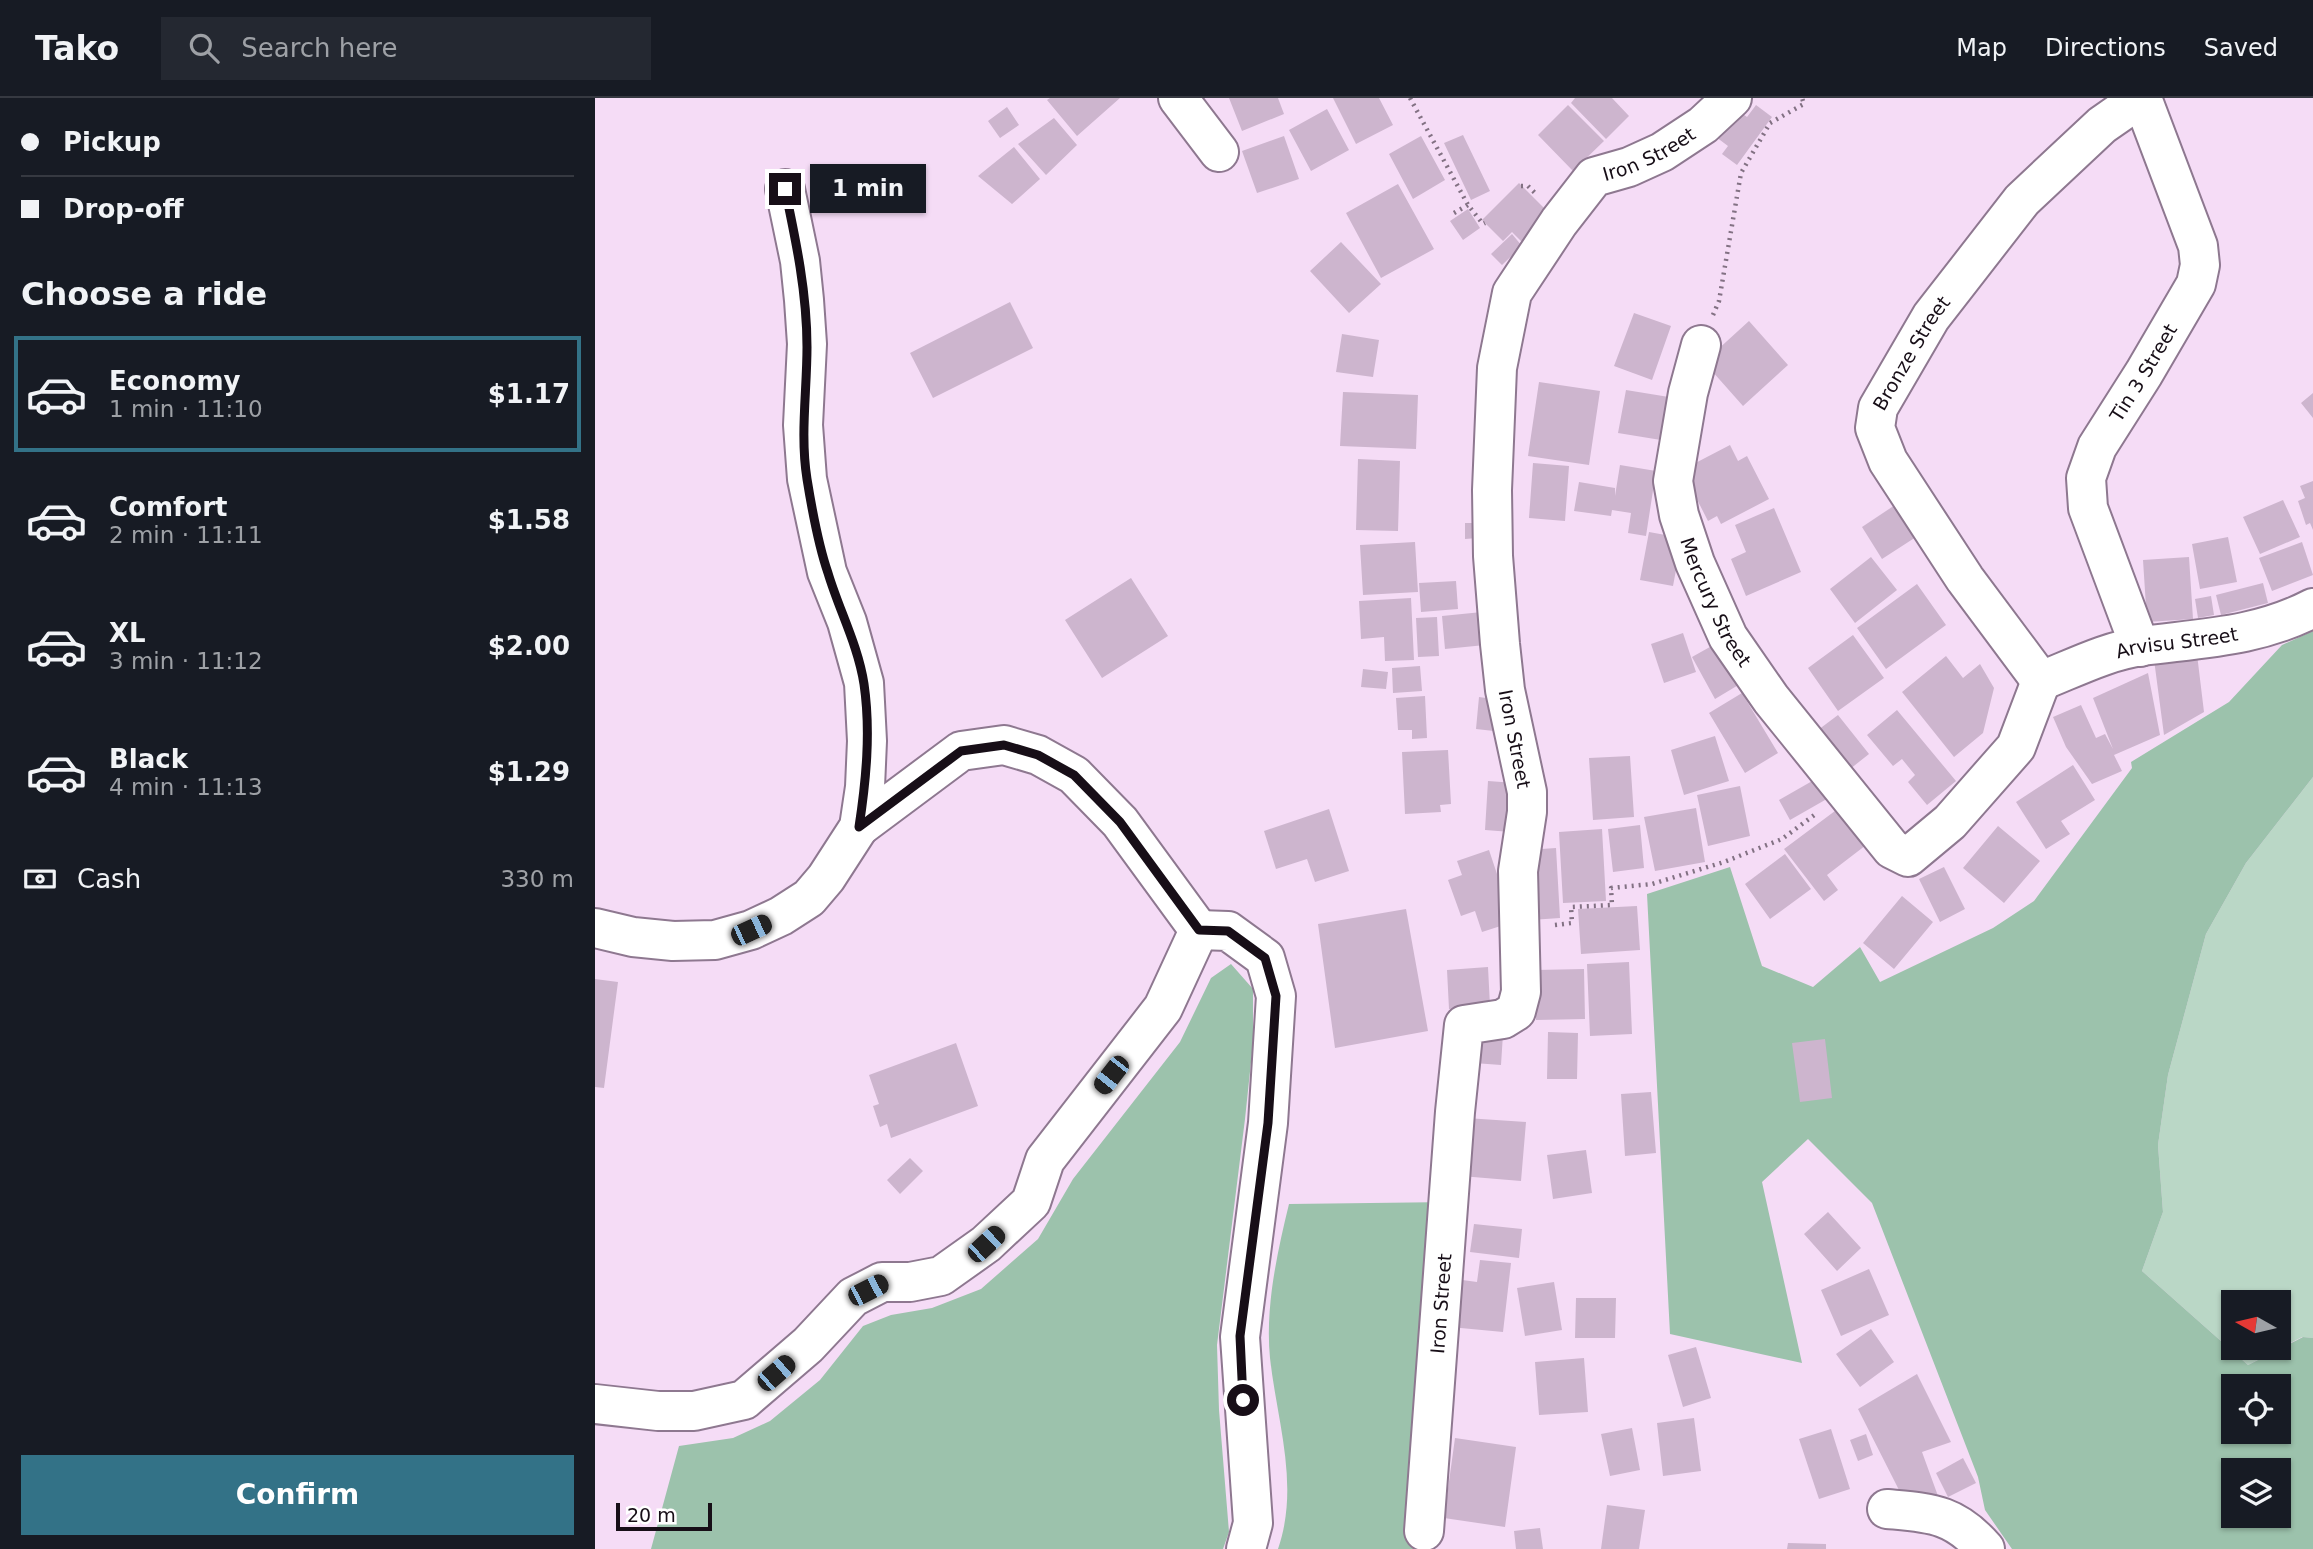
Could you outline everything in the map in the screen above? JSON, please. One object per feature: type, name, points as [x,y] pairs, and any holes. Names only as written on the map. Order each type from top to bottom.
[{"type":"street","points":[[1178,98],[1219,152]]},
{"type":"street","name":"Iron Street","points":[[1424,1531],[1455,1112],[1464,1025],[1503,1019],[1516,1011],[1521,992],[1518,871],[1527,812],[1527,792],[1503,667],[1493,556],[1492,490],[1497,368],[1512,293],[1559,222],[1594,177],[1629,167],[1662,152],[1703,125],[1732,98]]},
{"type":"street","name":"Tin 3 Street","points":[[2140,647],[2088,508],[2086,478],[2097,447],[2196,284],[2200,265],[2198,246],[2142,98]]},
{"type":"street","name":"Bronze Street","points":[[2041,681],[1965,579],[1888,461],[1875,428],[1878,408],[1931,317],[2022,200],[2102,125],[2142,98]]},
{"type":"street","points":[[785,189],[800,261],[804,300],[807,344],[803,425],[807,478],[827,572],[847,622],[864,684],[866,776],[859,827]]},
{"type":"street","name":"Mercury Street","points":[[1701,345],[1688,393],[1673,481],[1679,515],[1695,563],[1728,637],[1771,699],[1892,849],[1908,857],[1949,822],[2016,747],[2041,681]]},
{"type":"street","name":"Arvisu Street","points":[[2041,681],[2099,657],[2140,647],[2241,634],[2287,621],[2313,608]]},
{"type":"street","points":[[595,928],[633,937],[673,941],[715,940],[751,930],[781,916],[809,898],[826,878],[859,827],[961,751],[1004,745],[1038,755],[1074,775],[1120,822],[1199,930]]},
{"type":"street","points":[[595,1404],[658,1411],[694,1411],[744,1400],[808,1345],[853,1297],[883,1282],[910,1282],[941,1276],[986,1244],[1031,1202],[1045,1160],[1163,1008],[1199,930]]},
{"type":"street","points":[[1199,930],[1228,931],[1265,958],[1276,996],[1268,1123],[1240,1336],[1253,1523],[1246,1549]]},
{"type":"street","points":[[1887,1509],[1935,1514],[1959,1525],[1985,1549]]},
{"type":"path","points":[[1410,98],[1468,205],[1483,224],[1485,223]]},
{"type":"path","points":[[1701,345],[1719,301],[1741,173],[1770,123],[1802,105],[1803,99]]},
{"type":"path","points":[[1454,213],[1468,205]]},
{"type":"path","points":[[1551,926],[1572,923],[1571,907],[1612,905],[1611,888],[1652,884],[1724,862],[1782,839],[1845,792]]},
{"type":"green space","points":[[2313,631],[2313,777],[2246,863],[2206,934],[2168,1075],[2158,1145],[2163,1212],[2142,1271],[2221,1341],[2221,1360],[2242,1360],[2248,1365],[2258,1360],[2291,1360],[2291,1343],[2303,1337],[2313,1338],[2313,1549],[2012,1549],[1985,1510],[1978,1477],[1872,1203],[1808,1139],[1762,1182],[1802,1363],[1670,1334],[1647,894],[1730,867],[1762,966],[1813,987],[1860,947],[1880,982],[1993,928],[2034,901],[2132,768],[2131,762],[2229,702],[2282,645]]},
{"type":"green space","points":[[2313,777],[2313,1338],[2302,1337],[2291,1343],[2291,1290],[2221,1290],[2221,1341],[2142,1271],[2163,1212],[2158,1145],[2168,1075],[2206,934],[2246,863]]},
{"type":"green space","points":[[1231,964],[1253,989],[1253,1043],[1217,1345],[1219,1410],[1229,1532],[1223,1549],[651,1549],[679,1446],[733,1438],[770,1421],[820,1380],[863,1326],[891,1315],[932,1308],[981,1289],[1038,1239],[1073,1179],[1180,1042],[1211,978]]},
{"type":"green space","points":[[1451,1202],[1429,1549],[1278,1549],[1287,1501],[1287,1477],[1270,1358],[1269,1320],[1276,1261],[1289,1204]]},
{"type":"green space","points":[[2242,1360],[2258,1360],[2248,1365]]},
{"type":"building","points":[[1120,98],[1077,136],[1047,100]]},
{"type":"building","points":[[1229,98],[1278,98],[1284,114],[1242,131]]},
{"type":"building","points":[[1333,98],[1379,98],[1393,125],[1356,144]]},
{"type":"building","points":[[1575,98],[1612,98],[1629,116],[1606,139],[1571,103]]},
{"type":"building","points":[[1568,105],[1604,141],[1573,171],[1538,135]]},
{"type":"building","points":[[1756,105],[1772,117],[1737,165],[1722,154],[1728,146],[1716,137],[1736,109],[1747,117]]},
{"type":"building","points":[[1007,107],[1019,125],[1000,138],[988,121]]},
{"type":"building","points":[[1327,109],[1349,150],[1311,171],[1289,130]]},
{"type":"building","points":[[1054,118],[1077,145],[1046,175],[1018,144]]},
{"type":"building","points":[[1463,135],[1490,191],[1471,200],[1444,143]]},
{"type":"building","points":[[1284,136],[1299,179],[1257,193],[1242,151]]},
{"type":"building","points":[[1421,136],[1445,180],[1413,199],[1389,154]]},
{"type":"building","points":[[1014,147],[1040,179],[1012,204],[978,176]]},
{"type":"building","points":[[1519,183],[1551,215],[1523,243],[1512,232],[1503,241],[1482,220]]},
{"type":"building","points":[[1398,184],[1434,249],[1381,278],[1346,213]]},
{"type":"building","points":[[1468,209],[1480,228],[1463,240],[1450,221]]},
{"type":"building","points":[[1512,234],[1522,246],[1502,265],[1491,254]]},
{"type":"building","points":[[1341,242],[1381,284],[1349,313],[1310,271]]},
{"type":"building","points":[[1010,302],[1033,348],[933,398],[910,353]]},
{"type":"building","points":[[1634,313],[1671,326],[1652,380],[1614,366]]},
{"type":"building","points":[[1749,321],[1788,365],[1743,406],[1704,362]]},
{"type":"building","points":[[1342,334],[1379,340],[1373,377],[1336,372]]},
{"type":"building","points":[[1539,382],[1600,391],[1589,465],[1528,456]]},
{"type":"building","points":[[1626,390],[1675,398],[1667,441],[1618,433]]},
{"type":"building","points":[[1343,392],[1418,395],[1416,449],[1340,446]]},
{"type":"building","points":[[2313,393],[2313,418],[2301,403]]},
{"type":"building","points":[[1730,445],[1738,461],[1747,456],[1769,499],[1721,524],[1717,516],[1708,521],[1682,470]]},
{"type":"building","points":[[1358,459],[1400,461],[1398,531],[1356,530]]},
{"type":"building","points":[[1533,463],[1569,466],[1565,521],[1529,518]]},
{"type":"building","points":[[1620,465],[1656,471],[1646,536],[1628,533],[1631,513],[1612,510],[1611,516],[1574,511],[1579,482],[1615,488],[1615,496]]},
{"type":"building","points":[[2313,481],[2313,530],[2310,523],[2306,525],[2298,501],[2305,498],[2300,486]]},
{"type":"building","points":[[2283,500],[2300,537],[2260,554],[2243,517]]},
{"type":"building","points":[[1895,505],[1916,537],[1882,559],[1862,527]]},
{"type":"building","points":[[1774,508],[1801,572],[1746,596],[1731,559],[1746,552],[1735,525]]},
{"type":"building","points":[[1465,523],[1477,523],[1478,538],[1465,539]]},
{"type":"building","points":[[1649,532],[1682,538],[1673,586],[1640,580]]},
{"type":"building","points":[[2228,537],[2237,582],[2200,589],[2192,544]]},
{"type":"building","points":[[1415,542],[1418,592],[1363,595],[1360,545]]},
{"type":"building","points":[[2302,542],[2313,575],[2272,591],[2259,558]]},
{"type":"building","points":[[1871,557],[1897,590],[1855,623],[1830,589]]},
{"type":"building","points":[[2189,557],[2193,619],[2147,622],[2143,560]]},
{"type":"building","points":[[1131,578],[1168,636],[1102,678],[1065,620]]},
{"type":"building","points":[[1456,581],[1458,609],[1421,612],[1419,583]]},
{"type":"building","points":[[2263,583],[2268,603],[2221,615],[2216,595]]},
{"type":"building","points":[[1917,584],[1946,625],[1886,669],[1857,628]]},
{"type":"building","points":[[2211,596],[2214,615],[2198,618],[2195,599]]},
{"type":"building","points":[[1411,598],[1414,660],[1385,661],[1384,637],[1361,639],[1359,601]]},
{"type":"building","points":[[1482,612],[1485,645],[1445,649],[1442,616]]},
{"type":"building","points":[[1437,617],[1439,656],[1418,657],[1416,618]]},
{"type":"building","points":[[1683,633],[1696,672],[1664,683],[1651,644]]},
{"type":"building","points":[[1853,635],[1884,678],[1838,711],[1808,668]]},
{"type":"building","points":[[1717,643],[1740,684],[1715,699],[1692,657]]},
{"type":"building","points":[[2196,646],[2204,712],[2164,735],[2153,652]]},
{"type":"building","points":[[1946,656],[1963,678],[1980,664],[1994,688],[1983,733],[1954,757],[1902,692]]},
{"type":"building","points":[[1420,666],[1422,691],[1393,693],[1392,668]]},
{"type":"building","points":[[1363,669],[1388,672],[1386,689],[1361,687]]},
{"type":"building","points":[[2148,673],[2160,735],[2114,755],[2122,771],[2092,784],[2066,747],[2053,717],[2081,705],[2096,738],[2105,734],[2113,749],[2093,698]]},
{"type":"building","points":[[1742,693],[1778,753],[1745,773],[1709,713]]},
{"type":"building","points":[[1425,696],[1427,738],[1412,739],[1412,730],[1398,730],[1396,698]]},
{"type":"building","points":[[1479,697],[1500,700],[1503,732],[1476,729]]},
{"type":"building","points":[[1897,710],[1956,781],[1927,805],[1908,782],[1915,775],[1902,759],[1893,766],[1867,735]]},
{"type":"building","points":[[1838,715],[1869,754],[1845,773],[1814,733]]},
{"type":"building","points":[[1715,736],[1729,781],[1684,795],[1671,750]]},
{"type":"building","points":[[1448,750],[1451,804],[1440,805],[1441,812],[1405,814],[1402,752]]},
{"type":"building","points":[[1630,756],[1634,817],[1593,820],[1589,758]]},
{"type":"building","points":[[2073,765],[2095,800],[2061,821],[2070,834],[2046,849],[2016,802]]},
{"type":"building","points":[[1821,776],[1832,796],[1790,820],[1779,800]]},
{"type":"building","points":[[1488,781],[1515,783],[1511,832],[1485,830]]},
{"type":"building","points":[[1740,786],[1750,836],[1708,846],[1697,795]]},
{"type":"building","points":[[1843,805],[1870,842],[1827,875],[1838,890],[1824,901],[1784,849]]},
{"type":"building","points":[[1696,808],[1705,862],[1655,871],[1644,817]]},
{"type":"building","points":[[1329,809],[1349,871],[1315,882],[1307,859],[1276,869],[1264,831]]},
{"type":"building","points":[[1640,825],[1644,868],[1613,872],[1608,829]]},
{"type":"building","points":[[1998,826],[2040,861],[2004,903],[1963,868]]},
{"type":"building","points":[[1602,829],[1606,901],[1563,903],[1559,832]]},
{"type":"building","points":[[1556,848],[1560,918],[1531,920],[1527,850]]},
{"type":"building","points":[[1489,850],[1513,922],[1482,932],[1475,911],[1461,916],[1448,880],[1462,875],[1457,861]]},
{"type":"building","points":[[1785,854],[1811,889],[1770,919],[1745,884]]},
{"type":"building","points":[[1944,867],[1965,909],[1940,922],[1919,879]]},
{"type":"building","points":[[1902,896],[1933,922],[1894,969],[1863,943]]},
{"type":"building","points":[[1637,906],[1640,950],[1581,954],[1578,909]]},
{"type":"building","points":[[1406,909],[1428,1031],[1335,1048],[1318,924]]},
{"type":"building","points":[[1629,962],[1632,1034],[1590,1036],[1587,964]]},
{"type":"building","points":[[1488,967],[1490,1006],[1449,1009],[1447,970]]},
{"type":"building","points":[[1584,969],[1585,1019],[1536,1020],[1536,970]]},
{"type":"building","points":[[595,979],[618,982],[604,1088],[595,1087]]},
{"type":"building","points":[[1477,1032],[1503,1034],[1501,1065],[1474,1063]]},
{"type":"building","points":[[1548,1032],[1578,1033],[1577,1079],[1547,1079]]},
{"type":"building","points":[[1825,1039],[1832,1098],[1800,1102],[1792,1043]]},
{"type":"building","points":[[956,1043],[978,1106],[891,1138],[887,1124],[880,1127],[873,1106],[879,1104],[869,1075]]},
{"type":"building","points":[[1651,1092],[1656,1153],[1625,1156],[1621,1094]]},
{"type":"building","points":[[1466,1118],[1526,1122],[1521,1181],[1461,1176]]},
{"type":"building","points":[[1586,1150],[1592,1193],[1553,1199],[1547,1155]]},
{"type":"building","points":[[910,1158],[923,1171],[900,1194],[887,1180]]},
{"type":"building","points":[[1828,1212],[1861,1248],[1837,1271],[1804,1234]]},
{"type":"building","points":[[1474,1224],[1522,1229],[1519,1258],[1470,1252]]},
{"type":"building","points":[[1480,1260],[1511,1263],[1503,1332],[1450,1327],[1455,1279],[1477,1282]]},
{"type":"building","points":[[1869,1269],[1889,1315],[1841,1336],[1821,1290]]},
{"type":"building","points":[[1554,1282],[1562,1330],[1525,1336],[1517,1288]]},
{"type":"building","points":[[1576,1298],[1616,1298],[1615,1338],[1575,1338]]},
{"type":"building","points":[[1871,1329],[1894,1362],[1860,1387],[1836,1354]]},
{"type":"building","points":[[1696,1347],[1711,1398],[1683,1407],[1668,1355]]},
{"type":"building","points":[[1584,1358],[1588,1412],[1539,1415],[1535,1362]]},
{"type":"building","points":[[1917,1374],[1951,1442],[1922,1452],[1938,1496],[1900,1492],[1858,1409]]},
{"type":"building","points":[[1694,1418],[1701,1471],[1663,1476],[1657,1423]]},
{"type":"building","points":[[1632,1428],[1640,1470],[1610,1476],[1601,1434]]},
{"type":"building","points":[[1831,1429],[1850,1489],[1819,1499],[1799,1439]]},
{"type":"building","points":[[1866,1434],[1873,1455],[1858,1461],[1850,1440]]},
{"type":"building","points":[[1455,1438],[1516,1447],[1505,1527],[1444,1518]]},
{"type":"building","points":[[1963,1458],[1976,1483],[1948,1497],[1936,1473]]},
{"type":"building","points":[[1607,1505],[1645,1510],[1639,1549],[1601,1549]]},
{"type":"building","points":[[1540,1528],[1543,1549],[1516,1549],[1514,1531]]},
{"type":"building","points":[[1788,1543],[1826,1544],[1826,1549],[1787,1549]]},
{"type":"route","points":[[785,189],[800,261],[804,300],[807,344],[803,425],[807,478],[827,572],[847,622],[864,684],[867,741],[865,787],[859,827],[961,751],[1004,745],[1038,755],[1074,775],[1120,822],[1199,930],[1228,931],[1265,958],[1276,996],[1273,1064],[1261,1184],[1240,1336],[1243,1400]]}]
